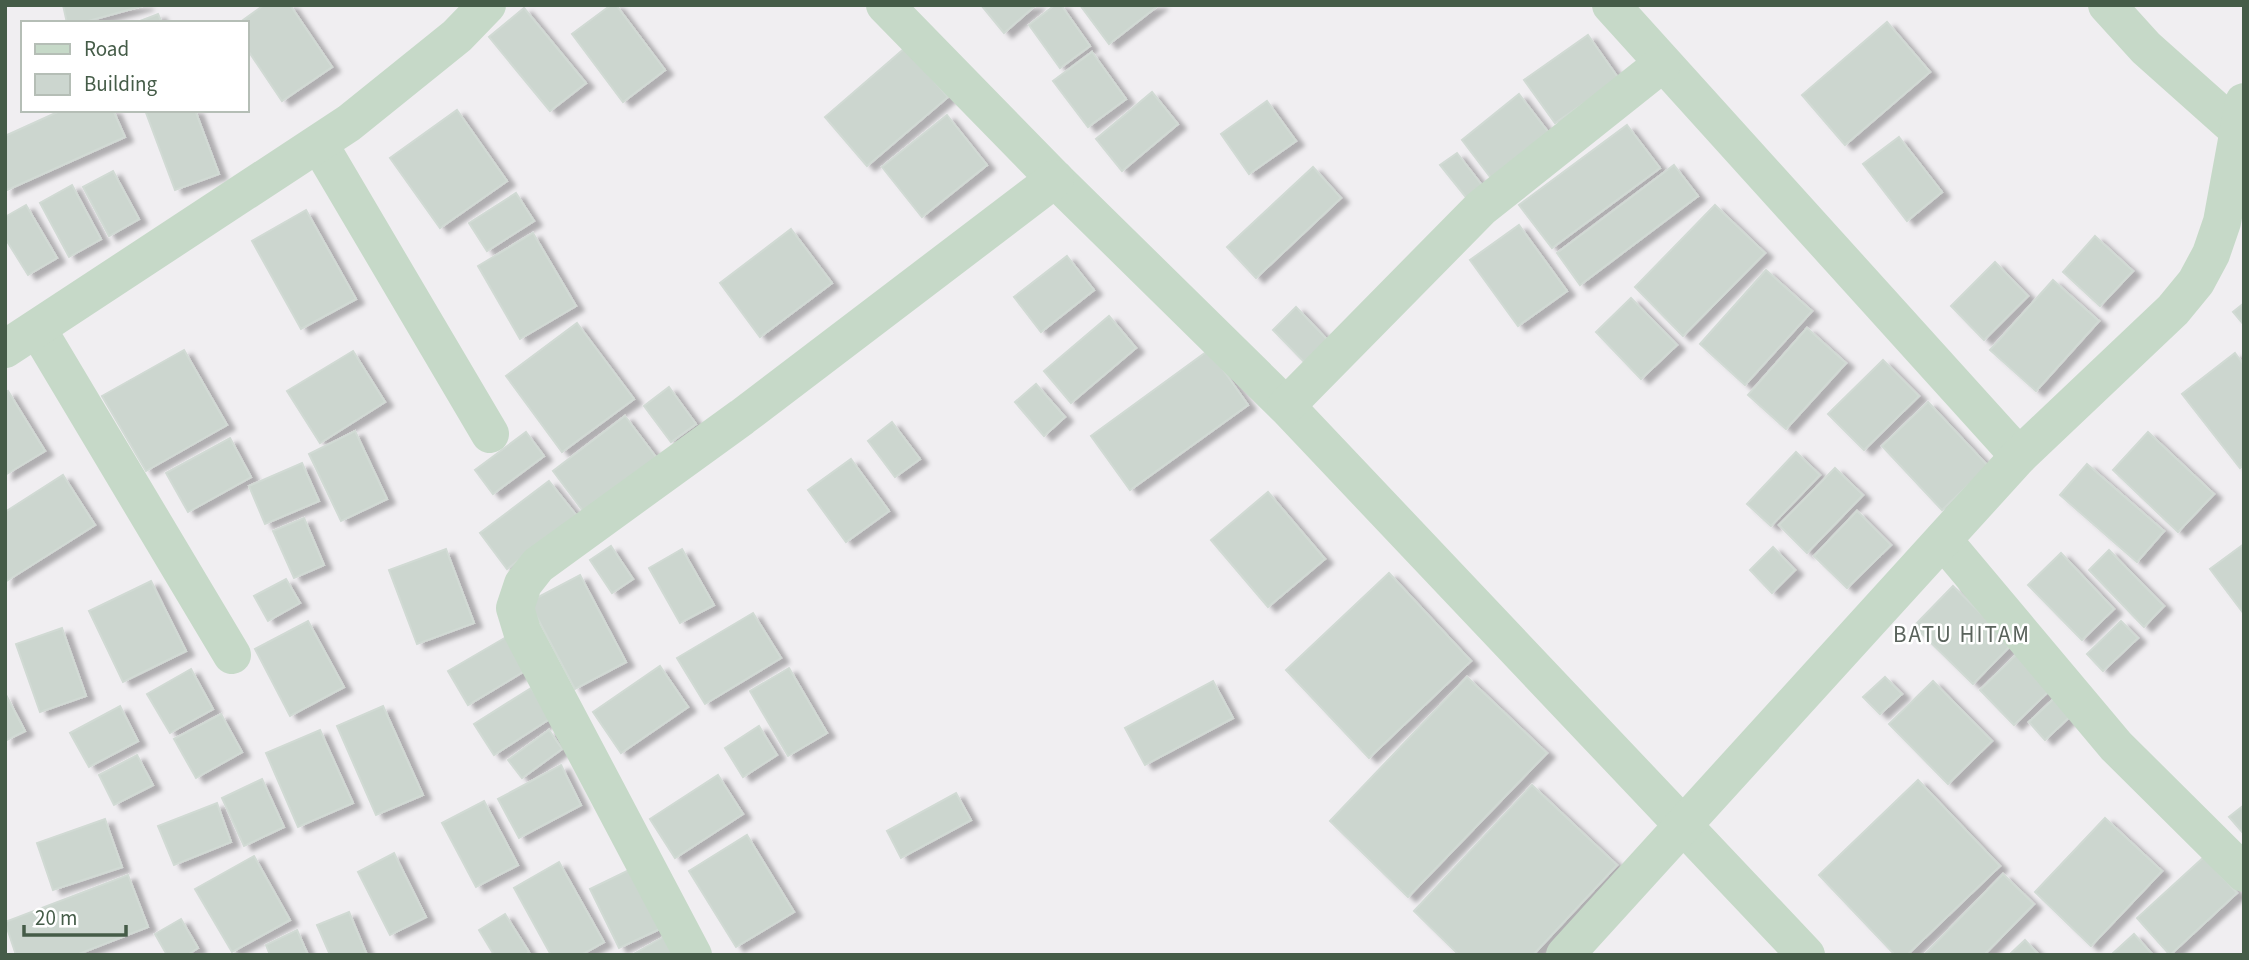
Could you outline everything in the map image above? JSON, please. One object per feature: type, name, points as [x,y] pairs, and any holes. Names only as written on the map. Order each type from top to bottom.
[{"type":"street","points":[[5,349],[38,330],[349,123],[457,36],[487,5]]},
{"type":"street","points":[[885,5],[1055,179],[1286,406],[1806,955]]},
{"type":"street","points":[[1611,5],[2019,456]]},
{"type":"street","points":[[1565,955],[2019,456],[2173,310],[2196,282],[2211,254],[2222,222],[2241,116],[2146,48],[2107,5]]},
{"type":"street","points":[[1286,406],[1481,208],[1662,64]]},
{"type":"street","points":[[319,144],[490,434]]},
{"type":"street","points":[[693,955],[522,631],[515,608],[523,583],[538,565],[753,409],[1055,179]]},
{"type":"street","points":[[38,330],[232,654]]},
{"type":"street","points":[[1943,540],[2116,746],[2244,873]]},
{"type":"building","points":[[63,5],[146,5],[88,21],[67,21]]},
{"type":"building","points":[[264,5],[290,5],[332,67],[282,101],[248,50],[248,21],[242,21]]},
{"type":"building","points":[[611,5],[616,5],[665,70],[623,102],[572,34]]},
{"type":"building","points":[[981,5],[1036,5],[1004,33]]},
{"type":"building","points":[[1055,5],[1061,5],[1090,46],[1060,68],[1029,25]]},
{"type":"building","points":[[1080,5],[1159,5],[1109,44]]},
{"type":"building","points":[[524,8],[586,83],[550,111],[489,37]]},
{"type":"building","points":[[158,14],[161,21],[140,21]]},
{"type":"building","points":[[1887,22],[1930,72],[1845,145],[1802,95]]},
{"type":"building","points":[[1588,35],[1619,79],[1555,123],[1524,80]]},
{"type":"building","points":[[905,48],[948,97],[867,166],[825,117]]},
{"type":"building","points":[[1092,52],[1126,99],[1088,127],[1053,81]]},
{"type":"building","points":[[1152,92],[1178,124],[1122,171],[1096,139]]},
{"type":"building","points":[[1519,94],[1549,133],[1491,178],[1462,140]]},
{"type":"building","points":[[1267,101],[1296,141],[1249,174],[1221,134]]},
{"type":"building","points":[[457,110],[507,181],[440,228],[390,158]]},
{"type":"building","points":[[58,112],[114,112],[125,137],[5,191],[5,136]]},
{"type":"building","points":[[146,112],[196,112],[219,174],[175,190]]},
{"type":"building","points":[[947,115],[987,165],[922,217],[882,167]]},
{"type":"building","points":[[1627,125],[1660,168],[1552,248],[1519,205]]},
{"type":"building","points":[[1899,137],[1942,192],[1907,221],[1863,164]]},
{"type":"building","points":[[1457,153],[1485,189],[1469,201],[1440,165]]},
{"type":"building","points":[[1674,165],[1698,196],[1580,285],[1557,253]]},
{"type":"building","points":[[1313,167],[1341,198],[1256,278],[1227,247]]},
{"type":"building","points":[[113,171],[139,219],[109,236],[83,187]]},
{"type":"building","points":[[72,185],[101,239],[69,257],[40,203]]},
{"type":"building","points":[[516,193],[534,221],[487,251],[469,223]]},
{"type":"building","points":[[26,205],[57,258],[28,275],[5,238],[5,217]]},
{"type":"building","points":[[1715,205],[1765,253],[1683,336],[1635,287]]},
{"type":"building","points":[[306,210],[356,299],[301,329],[252,241]]},
{"type":"building","points":[[1519,225],[1567,291],[1518,326],[1470,260]]},
{"type":"building","points":[[791,229],[832,283],[760,337],[720,283]]},
{"type":"building","points":[[533,233],[576,306],[520,339],[478,266]]},
{"type":"building","points":[[2095,236],[2133,271],[2100,306],[2063,272]]},
{"type":"building","points":[[1067,256],[1094,290],[1041,332],[1014,297]]},
{"type":"building","points":[[1995,262],[2028,296],[1984,340],[1951,306]]},
{"type":"building","points":[[1766,270],[1812,311],[1745,385],[1700,344]]},
{"type":"building","points":[[2053,280],[2099,321],[2036,391],[1990,350]]},
{"type":"building","points":[[1631,298],[1677,345],[1641,379],[1596,332]]},
{"type":"building","points":[[2244,303],[2244,325],[2233,312]]},
{"type":"building","points":[[1296,307],[1339,352],[1316,374],[1273,330]]},
{"type":"building","points":[[1109,316],[1136,348],[1071,403],[1044,371]]},
{"type":"building","points":[[577,323],[634,399],[562,452],[506,376]]},
{"type":"building","points":[[1807,328],[1846,363],[1786,429],[1748,395]]},
{"type":"building","points":[[184,350],[227,425],[146,471],[102,396]]},
{"type":"building","points":[[1209,350],[1248,405],[1130,490],[1091,436]]},
{"type":"building","points":[[353,351],[385,402],[320,443],[287,391]]},
{"type":"building","points":[[2235,353],[2244,365],[2244,465],[2240,468],[2182,394]]},
{"type":"building","points":[[1883,360],[1919,396],[1864,450],[1828,414]]},
{"type":"building","points":[[1036,384],[1065,417],[1044,436],[1015,402]]},
{"type":"building","points":[[669,387],[696,424],[671,442],[644,406]]},
{"type":"building","points":[[8,391],[45,451],[5,475],[5,393]]},
{"type":"building","points":[[1928,402],[1988,466],[1942,510],[1882,446]]},
{"type":"building","points":[[625,416],[659,461],[586,515],[553,471]]},
{"type":"building","points":[[892,422],[920,459],[895,477],[868,441]]},
{"type":"building","points":[[355,431],[387,499],[341,521],[309,454]]},
{"type":"building","points":[[526,432],[544,456],[493,494],[475,470]]},
{"type":"building","points":[[2148,432],[2214,494],[2178,532],[2113,470]]},
{"type":"building","points":[[230,438],[251,477],[188,512],[166,473]]},
{"type":"building","points":[[1796,452],[1820,475],[1771,526],[1747,504]]},
{"type":"building","points":[[851,459],[889,511],[846,542],[808,490]]},
{"type":"building","points":[[302,463],[319,501],[265,524],[249,486]]},
{"type":"building","points":[[2087,464],[2164,531],[2137,562],[2060,495]]},
{"type":"building","points":[[1835,468],[1863,495],[1807,553],[1779,525]]},
{"type":"building","points":[[63,475],[95,525],[5,582],[5,512]]},
{"type":"building","points":[[549,481],[577,516],[507,569],[480,533]]},
{"type":"building","points":[[1268,492],[1325,559],[1268,607],[1211,540]]},
{"type":"building","points":[[1857,511],[1891,545],[1847,588],[1814,556]]},
{"type":"building","points":[[304,518],[324,565],[294,578],[273,531]]},
{"type":"building","points":[[2244,544],[2244,614],[2210,569]]},
{"type":"building","points":[[611,546],[633,579],[612,593],[590,560]]},
{"type":"building","points":[[1773,547],[1795,570],[1772,593],[1750,570]]},
{"type":"building","points":[[446,549],[474,623],[417,644],[389,570]]},
{"type":"building","points":[[682,549],[714,605],[680,623],[649,568]]},
{"type":"building","points":[[2109,550],[2164,606],[2144,627],[2089,570]]},
{"type":"building","points":[[2061,553],[2114,609],[2082,640],[2028,585]]},
{"type":"building","points":[[1389,573],[1471,661],[1369,758],[1286,670]]},
{"type":"building","points":[[580,575],[626,662],[575,689],[529,602]]},
{"type":"building","points":[[286,579],[300,603],[268,621],[254,596]]},
{"type":"building","points":[[151,581],[186,651],[123,682],[89,611]]},
{"type":"building","points":[[1953,586],[2012,644],[1973,684],[1914,626]]},
{"type":"building","points":[[753,613],[781,658],[705,704],[677,658]]},
{"type":"building","points":[[308,621],[344,687],[290,716],[255,649]]},
{"type":"building","points":[[2121,621],[2138,638],[2103,671],[2087,654]]},
{"type":"building","points":[[62,628],[86,696],[40,712],[16,644]]},
{"type":"building","points":[[508,636],[528,669],[468,705],[448,671]]},
{"type":"building","points":[[2021,650],[2055,685],[2014,725],[1980,690]]},
{"type":"building","points":[[660,666],[688,707],[621,753],[593,712]]},
{"type":"building","points":[[789,668],[827,733],[788,756],[750,691]]},
{"type":"building","points":[[191,669],[213,709],[170,733],[147,694]]},
{"type":"building","points":[[1467,677],[1547,753],[1408,897],[1330,821]]},
{"type":"building","points":[[1885,677],[1902,694],[1880,714],[1863,697]]},
{"type":"building","points":[[1213,681],[1233,718],[1145,765],[1125,728]]},
{"type":"building","points":[[1933,681],[1992,741],[1948,784],[1889,724]]},
{"type":"building","points":[[531,688],[551,718],[494,755],[474,724]]},
{"type":"building","points":[[2061,692],[2077,710],[2045,740],[2029,722]]},
{"type":"building","points":[[5,693],[25,731],[5,741]]},
{"type":"building","points":[[120,706],[138,741],[89,767],[70,733]]},
{"type":"building","points":[[383,706],[423,795],[376,815],[337,726]]},
{"type":"building","points":[[221,714],[242,752],[196,778],[174,739]]},
{"type":"building","points":[[759,726],[777,755],[743,777],[725,748]]},
{"type":"building","points":[[320,730],[353,803],[298,827],[266,753]]},
{"type":"building","points":[[549,730],[562,749],[522,778],[508,760]]},
{"type":"building","points":[[137,755],[153,785],[114,805],[99,775]]},
{"type":"building","points":[[561,765],[581,805],[519,838],[498,799]]},
{"type":"building","points":[[718,775],[743,814],[675,858],[650,819]]},
{"type":"building","points":[[262,779],[284,827],[244,846],[222,798]]},
{"type":"building","points":[[1918,780],[2000,866],[1907,955],[1895,955],[1819,875]]},
{"type":"building","points":[[1532,785],[1617,865],[1533,955],[1459,955],[1414,911]]},
{"type":"building","points":[[956,793],[971,820],[901,858],[887,831]]},
{"type":"building","points":[[484,801],[518,865],[476,887],[442,823]]},
{"type":"building","points":[[217,803],[231,842],[174,865],[158,826]]},
{"type":"building","points":[[2244,805],[2244,834],[2229,817]]},
{"type":"building","points":[[2105,818],[2162,871],[2091,946],[2035,892]]},
{"type":"building","points":[[105,819],[122,867],[53,890],[37,843]]},
{"type":"building","points":[[747,835],[794,912],[736,947],[689,871]]},
{"type":"building","points":[[394,853],[426,917],[390,935],[358,872]]},
{"type":"building","points":[[254,856],[290,920],[232,952],[195,889]]},
{"type":"building","points":[[2204,857],[2237,893],[2170,955],[2137,918]]},
{"type":"building","points":[[559,862],[604,942],[581,955],[551,955],[514,888]]},
{"type":"building","points":[[631,869],[660,929],[619,948],[590,889]]},
{"type":"building","points":[[2003,874],[2034,904],[1984,955],[1924,955]]},
{"type":"building","points":[[128,875],[148,927],[76,955],[16,955],[5,922]]},
{"type":"building","points":[[349,912],[367,955],[330,955],[317,925]]},
{"type":"building","points":[[505,914],[529,952],[525,955],[494,955],[479,930]]},
{"type":"building","points":[[181,919],[198,948],[187,955],[167,955],[155,934]]},
{"type":"building","points":[[297,930],[308,955],[270,955],[266,945]]},
{"type":"building","points":[[2134,934],[2153,955],[2111,955]]},
{"type":"building","points":[[665,936],[676,955],[632,955]]},
{"type":"building","points":[[2025,940],[2039,955],[2009,955]]},
{"type":"district","name":"BATU HITAM","points":[[1962,634]]}]
